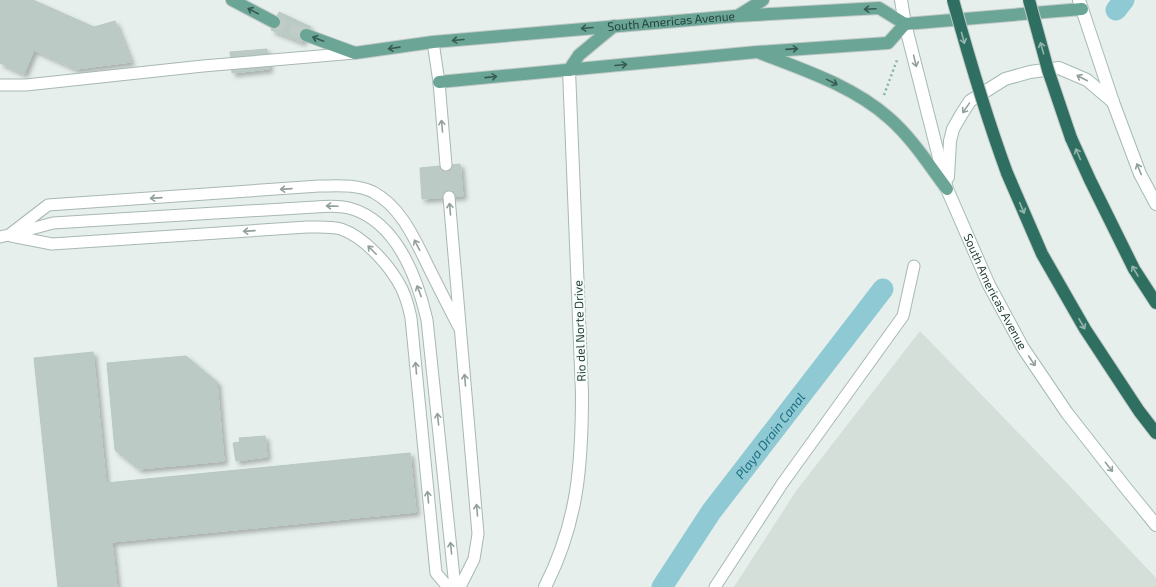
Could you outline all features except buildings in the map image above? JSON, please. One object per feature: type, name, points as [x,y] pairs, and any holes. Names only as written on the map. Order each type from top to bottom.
[{"type":"highway","points":[[953,0],[971,68],[989,124],[1007,172],[1042,254],[1085,329],[1139,411],[1156,433]]},
{"type":"highway","points":[[1029,0],[1048,70],[1071,138],[1134,269],[1156,303]]},
{"type":"main road","points":[[232,0],[274,22]]},
{"type":"main road","points":[[736,16],[764,0]]},
{"type":"main road","points":[[901,0],[905,24]]},
{"type":"main road","points":[[439,82],[757,52],[888,43],[905,24],[1081,4],[1113,102],[1140,174],[1156,204]]},
{"type":"main road","name":"South Americas Avenue","points":[[355,53],[433,42],[614,26],[736,16],[879,8],[905,24],[947,189],[989,285],[1023,348],[1068,413],[1124,487],[1156,525]]},
{"type":"main road","points":[[569,70],[579,55],[614,26]]},
{"type":"main road","points":[[306,35],[355,53]]},
{"type":"main road","points":[[757,52],[826,79],[874,106],[890,118],[903,131],[947,189]]},
{"type":"main road","points":[[947,189],[950,141],[956,124],[970,101],[1005,79],[1030,72],[1059,68],[1087,80],[1113,102]]},
{"type":"main road","name":"Rio del Norte Drive","points":[[545,587],[562,551],[576,498],[582,431],[582,393],[569,70]]},
{"type":"lane","points":[[433,42],[439,82],[446,165]]},
{"type":"lane","points":[[0,85],[26,85],[203,66],[355,53]]},
{"type":"lane","points":[[5,236],[48,205],[319,186],[356,187],[373,192],[387,201],[399,214],[412,234],[460,330]]},
{"type":"lane","points":[[449,197],[478,534],[474,559],[460,587]]},
{"type":"lane","points":[[5,236],[53,223],[315,206],[348,208],[374,220],[392,237],[401,251],[413,274],[421,295],[427,320],[455,587]]},
{"type":"lane","points":[[5,236],[52,244],[307,227],[329,227],[342,230],[368,246],[395,278],[402,289],[412,318],[436,573],[448,587]]},
{"type":"lane","points":[[715,587],[782,484],[904,316],[914,266]]},
{"type":"path","points":[[884,96],[898,60]]},
{"type":"shaded area","points":[[920,331],[1156,578],[1156,587],[734,587],[796,491]]},
{"type":"waterway","name":"Playa Drain Canal","points":[[1116,10],[1124,0]]},
{"type":"waterway","name":"Playa Drain Canal","points":[[662,587],[711,512],[883,289]]},
{"type":"tunnel","points":[[274,22],[306,35]]}]
